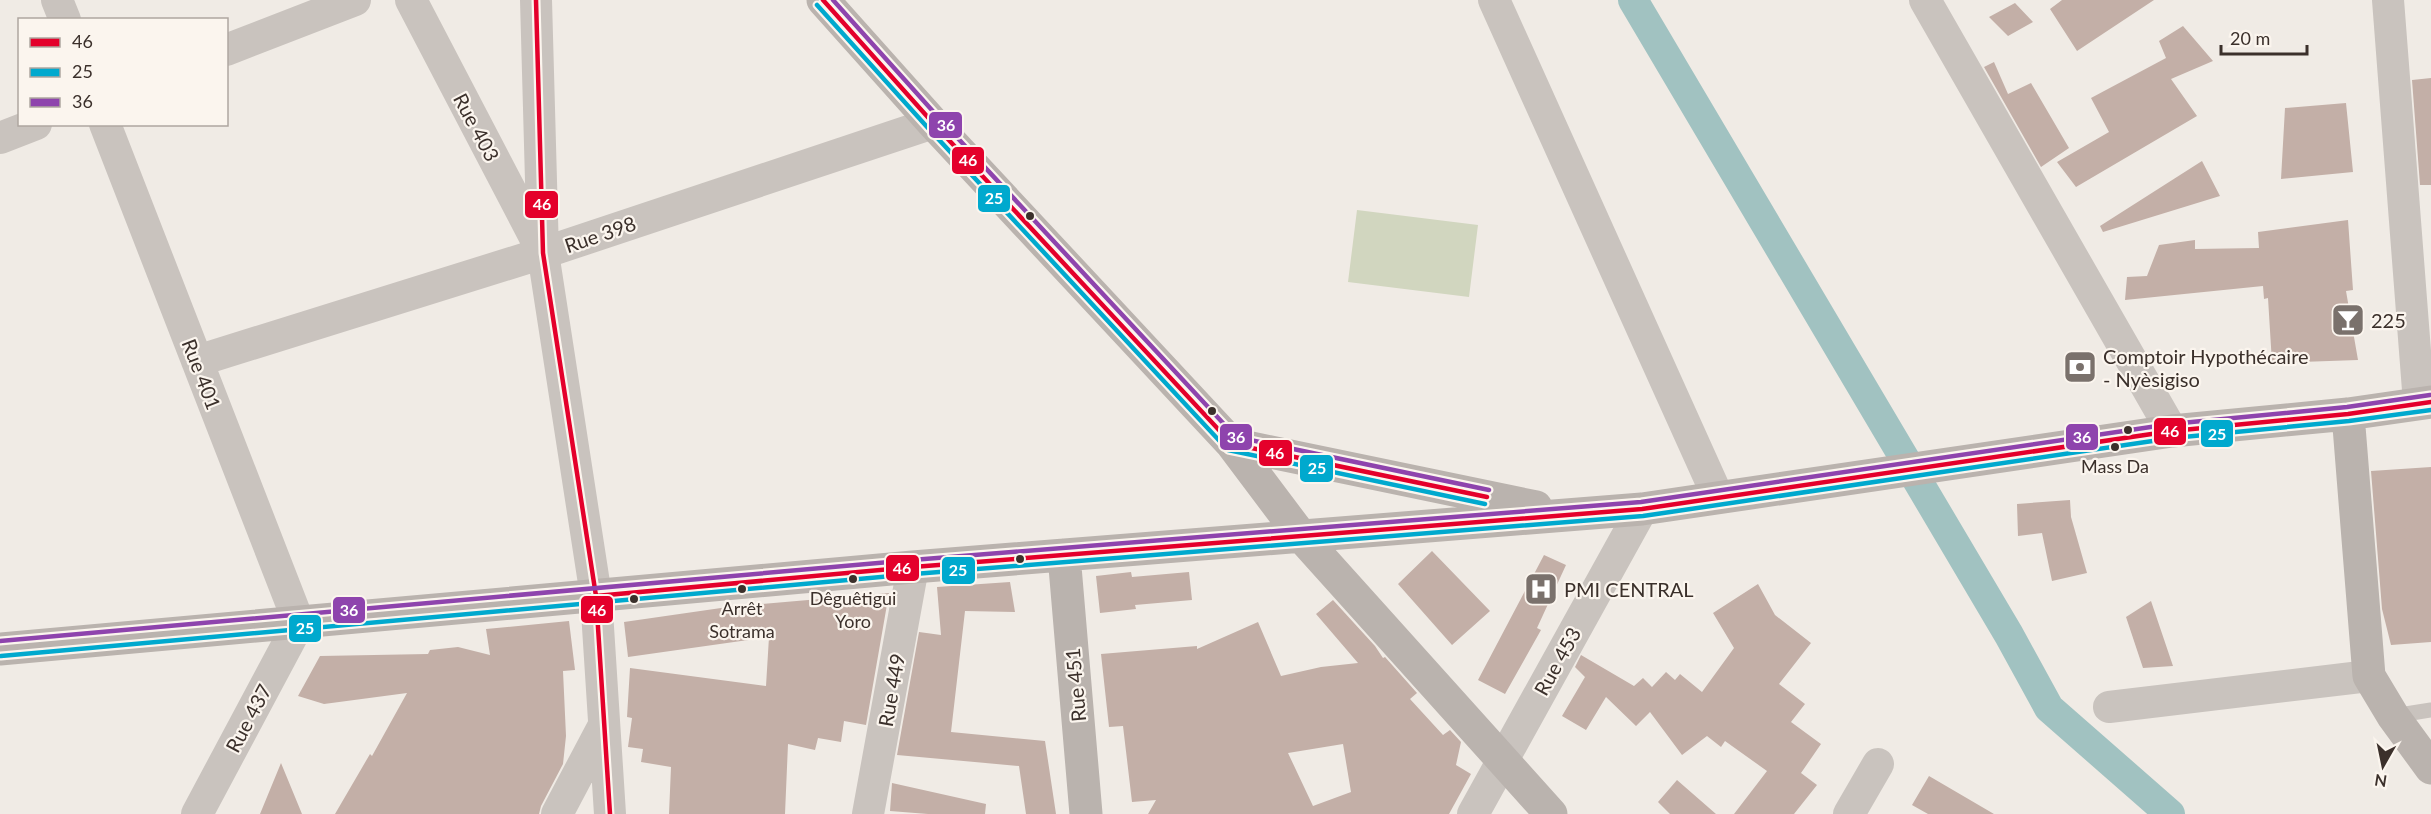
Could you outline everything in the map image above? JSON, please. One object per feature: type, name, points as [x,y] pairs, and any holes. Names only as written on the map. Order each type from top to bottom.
[{"type":"main road","points":[[823,0],[933,123],[1232,444],[1301,536],[1551,814]]},
{"type":"main road","points":[[0,649],[913,567],[1642,509],[2172,431],[2348,414],[2425,402]]},
{"type":"main road","points":[[2348,414],[2369,676],[2393,716],[2431,768]]},
{"type":"main road","points":[[1232,444],[1573,515]]},
{"type":"main road","name":"Rue 451","points":[[1064,555],[1086,814]]},
{"type":"street","points":[[57,0],[63,18]]},
{"type":"street","points":[[228,49],[355,0]]},
{"type":"street","name":"Rue 403","points":[[411,0],[543,253]]},
{"type":"street","points":[[536,0],[543,253],[596,596],[609,814]]},
{"type":"street","points":[[1494,0],[1718,497]]},
{"type":"street","points":[[1924,0],[2172,431]]},
{"type":"street","points":[[2388,0],[2425,402]]},
{"type":"street","name":"Rue 398","points":[[197,361],[543,253],[933,123]]},
{"type":"street","points":[[0,138],[31,126]]},
{"type":"street","name":"Rue 401","points":[[106,126],[299,623]]},
{"type":"street","name":"Rue 453","points":[[1473,814],[1642,509]]},
{"type":"street","name":"Rue 449","points":[[868,814],[913,567]]},
{"type":"street","name":"Rue 437","points":[[197,814],[299,623]]},
{"type":"street","points":[[2109,707],[2369,676]]},
{"type":"street","points":[[557,814],[603,727]]},
{"type":"street","points":[[1849,814],[1878,764]]},
{"type":"lane","points":[[2393,716],[2431,710]]},
{"type":"green space","points":[[1357,210],[1478,225],[1469,297],[1348,282]]},
{"type":"building","points":[[2062,0],[2154,0],[2077,51],[2050,9]]},
{"type":"building","points":[[2015,3],[2033,22],[2008,36],[1989,17]]},
{"type":"building","points":[[2183,26],[2213,61],[2171,79],[2197,116],[2076,187],[2057,162],[2109,132],[2091,98],[2166,58],[2159,41]]},
{"type":"building","points":[[1994,62],[2008,94],[2031,83],[2069,148],[2041,167],[1984,67]]},
{"type":"building","points":[[2431,78],[2431,185],[2420,185],[2412,80]]},
{"type":"building","points":[[2346,103],[2353,172],[2281,179],[2285,108]]},
{"type":"building","points":[[2202,161],[2220,196],[2103,232],[2100,226]]},
{"type":"building","points":[[2348,220],[2353,290],[2346,291],[2358,360],[2272,363],[2268,298],[2264,299],[2263,286],[2125,300],[2127,277],[2147,276],[2159,245],[2195,240],[2195,249],[2259,248],[2258,232]]},
{"type":"building","points":[[2431,467],[2431,642],[2391,645],[2382,609],[2371,471]]},
{"type":"building","points":[[2070,500],[2071,517],[2087,573],[2052,581],[2042,533],[2018,536],[2017,504]]},
{"type":"building","points":[[1432,551],[1490,611],[1452,645],[1398,584]]},
{"type":"building","points":[[1544,555],[1566,565],[1537,628],[1541,630],[1505,694],[1478,680]]},
{"type":"building","points":[[1131,572],[1132,577],[1189,572],[1192,600],[1135,605],[1136,609],[1100,613],[1096,576]]},
{"type":"building","points":[[1010,582],[1015,612],[965,611],[951,732],[1045,741],[1056,814],[1026,814],[1019,766],[897,755],[919,632],[941,635],[937,587]]},
{"type":"building","points":[[1758,584],[1775,615],[1811,643],[1779,684],[1805,704],[1791,722],[1821,744],[1801,773],[1817,785],[1794,814],[1734,814],[1767,771],[1725,741],[1721,747],[1707,736],[1682,755],[1650,712],[1636,726],[1606,697],[1586,730],[1562,716],[1585,677],[1575,667],[1581,655],[1634,686],[1643,678],[1652,687],[1666,672],[1675,680],[1680,674],[1702,692],[1734,648],[1713,613]]},
{"type":"building","points":[[889,593],[866,725],[844,721],[841,742],[818,738],[815,750],[788,744],[785,814],[669,814],[671,767],[641,762],[643,749],[628,747],[632,718],[627,717],[630,668],[766,686],[769,637],[628,657],[624,622],[728,607]]},
{"type":"building","points":[[1333,600],[1417,693],[1410,699],[1443,735],[1450,730],[1461,742],[1456,765],[1471,774],[1449,814],[1148,814],[1156,800],[1132,802],[1123,726],[1109,727],[1101,654],[1197,646],[1197,649],[1258,622],[1281,676],[1321,667],[1358,663],[1316,614]],"holes":[[[1343,744],[1351,792],[1313,806],[1288,753]]]},
{"type":"building","points":[[2151,601],[2173,666],[2143,668],[2126,617]]},
{"type":"building","points":[[569,621],[575,670],[563,671],[566,736],[563,764],[539,814],[335,814],[370,754],[372,756],[407,693],[324,704],[298,696],[320,656],[428,654],[430,650],[458,647],[490,655],[486,629]]},
{"type":"building","points":[[281,763],[302,814],[260,814]]},
{"type":"building","points":[[1929,776],[1994,814],[1928,814],[1912,805]]},
{"type":"building","points":[[1677,780],[1716,814],[1670,814],[1658,802]]},
{"type":"building","points":[[892,783],[986,804],[985,814],[890,811]]},
{"type":"waterway","points":[[1633,0],[2009,635],[2049,708],[2170,814]]},
{"type":"transit line","name":"46","points":[[536,0],[543,253],[596,596],[610,814]]},
{"type":"transit line","name":"46","points":[[823,0],[933,123],[1232,444],[1487,497]]},
{"type":"transit line","name":"36","points":[[833,0],[939,118],[1236,437],[1489,490]]},
{"type":"transit line","name":"25","points":[[817,5],[928,128],[1228,450],[1485,504]]},
{"type":"transit line","name":"36","points":[[0,641],[912,560],[1641,502],[2171,424],[2347,407],[2430,395]]},
{"type":"transit line","name":"46","points":[[596,596],[913,567],[1642,509],[2172,431],[2348,414],[2431,402]]},
{"type":"transit line","name":"25","points":[[1,656],[914,574],[1643,516],[2173,438],[2349,421],[2431,410]]},
{"type":"place","name":"225","points":[[2348,320]]},
{"type":"place","name":"Comptoir Hypothécaire - Nyèsigiso","points":[[2080,367]]},
{"type":"place","name":"Mass Da","points":[[2115,447]]},
{"type":"place","name":"Dêguêtigui Yoro","points":[[853,579]]},
{"type":"place","name":"Arrêt Sotrama","points":[[742,589]]},
{"type":"place","name":"PMI CENTRAL","points":[[1541,589]]}]
